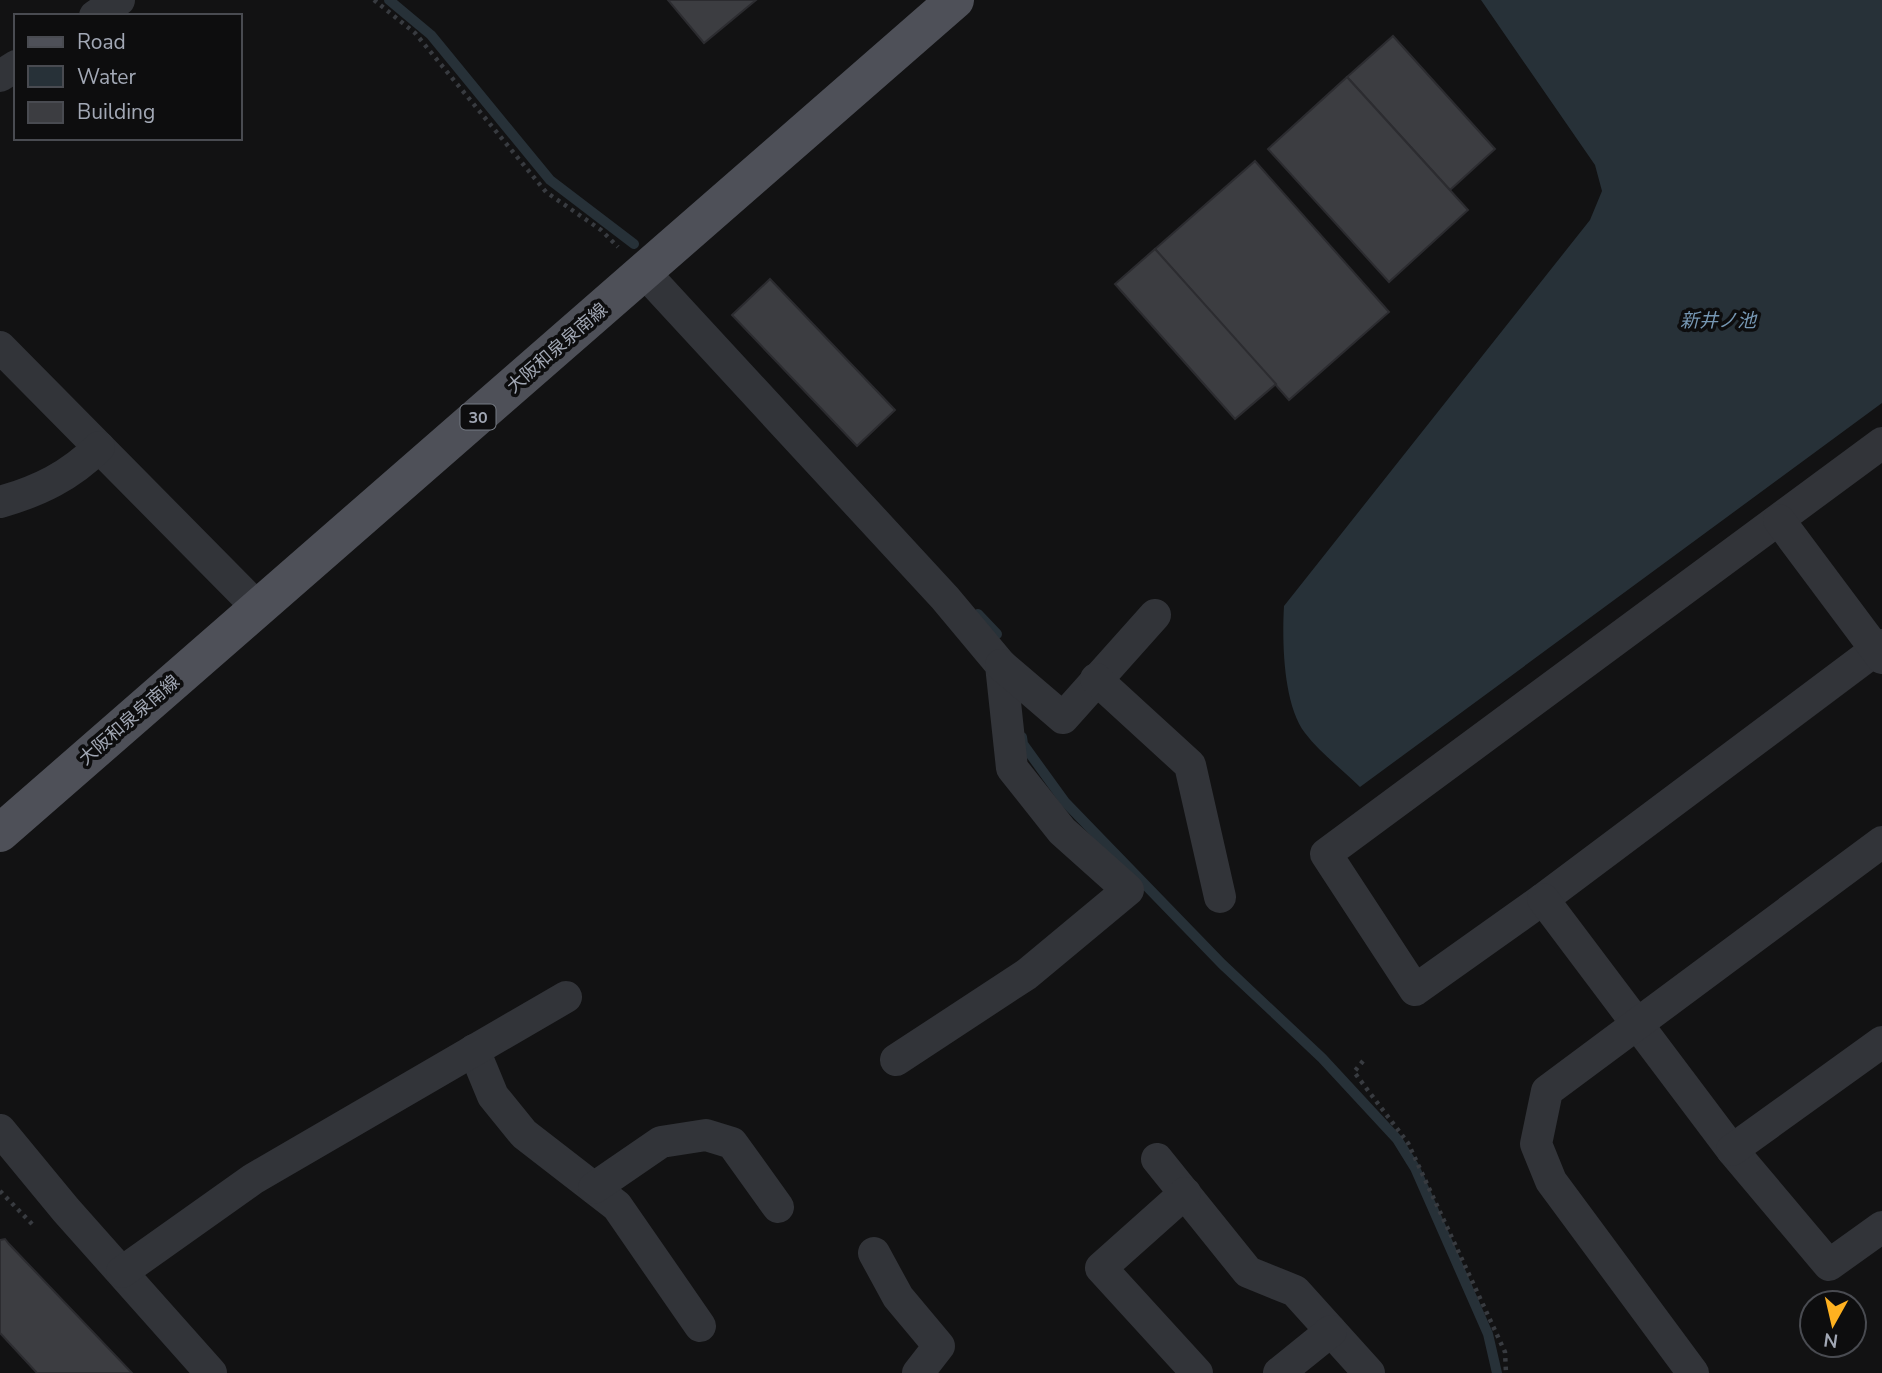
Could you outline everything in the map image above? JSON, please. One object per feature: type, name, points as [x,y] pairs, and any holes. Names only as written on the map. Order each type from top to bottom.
[{"type":"main road","name":"大阪和泉泉南線","points":[[0,833],[955,0]]},
{"type":"street","points":[[98,14],[119,0]]},
{"type":"street","points":[[644,272],[945,597],[1001,665],[1063,719],[1155,615]]},
{"type":"street","points":[[0,347],[258,608]]},
{"type":"street","points":[[1779,520],[1880,651],[1415,990],[1326,854],[1882,443]]},
{"type":"street","points":[[0,502],[36,492],[63,477],[99,447]]},
{"type":"street","points":[[896,1060],[1027,974],[1128,890],[1062,831],[1012,768],[1001,665]]},
{"type":"street","points":[[1096,679],[1189,765],[1220,897]]},
{"type":"street","points":[[1693,1373],[1551,1181],[1536,1144],[1547,1091],[1882,842]]},
{"type":"street","points":[[1543,899],[1732,1150],[1829,1265],[1882,1227]]},
{"type":"street","points":[[122,1272],[253,1179],[566,997]]},
{"type":"street","points":[[1732,1150],[1882,1042]]},
{"type":"street","points":[[474,1050],[494,1096],[524,1134],[617,1206],[700,1326]]},
{"type":"street","points":[[0,1130],[211,1373]]},
{"type":"street","points":[[594,1188],[661,1142],[706,1135],[732,1143],[778,1207]]},
{"type":"street","points":[[1157,1159],[1248,1272],[1295,1291],[1369,1373]]},
{"type":"street","points":[[1185,1193],[1101,1268],[1196,1373]]},
{"type":"street","points":[[874,1253],[898,1297],[939,1346],[918,1373]]},
{"type":"street","points":[[1279,1373],[1331,1331]]},
{"type":"path","points":[[374,0],[415,33],[478,113],[546,192],[601,230],[644,272]]},
{"type":"path","points":[[1363,1061],[1354,1072],[1408,1143],[1505,1352],[1506,1373]]},
{"type":"water","name":"新井ノ池","points":[[1481,0],[1882,0],[1882,403],[1360,787],[1317,747],[1298,721],[1288,689],[1283,637],[1284,606],[1590,220],[1602,191],[1595,165]]},
{"type":"building","points":[[668,0],[756,0],[704,43]]},
{"type":"building","points":[[1393,36],[1495,149],[1450,190],[1347,77]]},
{"type":"building","points":[[1347,77],[1468,210],[1389,282],[1268,149]]},
{"type":"building","points":[[1255,161],[1389,312],[1289,400],[1155,249]]},
{"type":"building","points":[[1155,249],[1276,384],[1235,419],[1115,284]]},
{"type":"building","points":[[770,279],[895,410],[857,446],[732,315]]},
{"type":"building","points":[[5,1239],[132,1373],[37,1373],[0,1333],[0,1240]]},
{"type":"waterway","points":[[389,0],[431,35],[550,180],[634,244]]},
{"type":"waterway","points":[[978,614],[997,634]]},
{"type":"waterway","points":[[1022,737],[1023,744],[1065,802],[1222,964],[1322,1058],[1397,1139],[1415,1168],[1488,1334],[1497,1373]]}]
